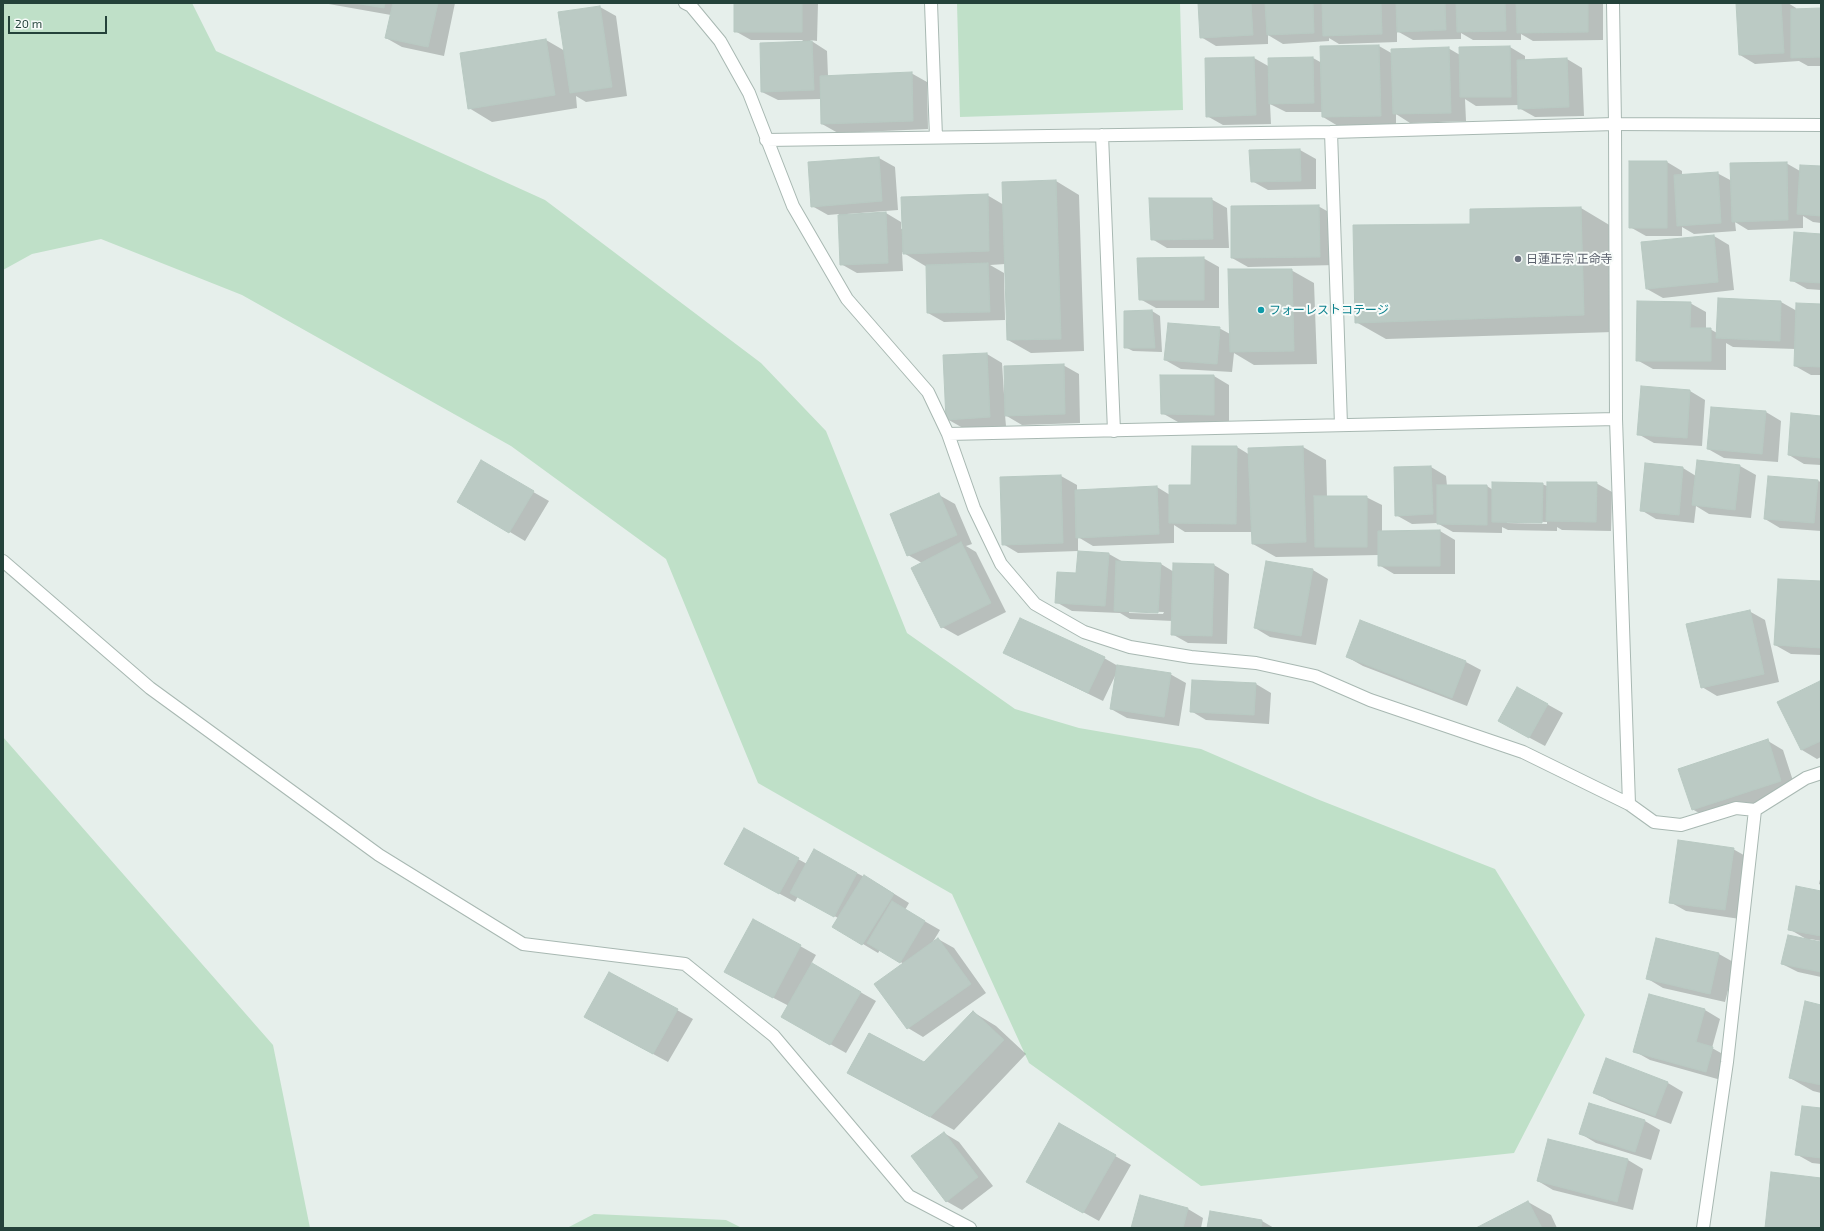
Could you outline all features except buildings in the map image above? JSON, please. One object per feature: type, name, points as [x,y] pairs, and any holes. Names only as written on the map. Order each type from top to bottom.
[{"type":"street","points":[[685,3],[691,6],[720,41],[749,94],[793,206],[847,299],[928,392],[948,434],[974,508],[1001,564],[1035,604],[1084,632],[1130,647],[1191,658],[1256,663],[1315,676],[1370,700],[1523,752],[1629,804],[1654,822],[1681,825],[1736,808],[1755,810],[1806,778],[1821,773]]},
{"type":"street","points":[[931,3],[936,137]]},
{"type":"street","points":[[1613,3],[1616,419],[1629,804]]},
{"type":"street","points":[[766,140],[1331,132],[1615,124],[1821,125]]},
{"type":"street","points":[[1331,132],[1341,425]]},
{"type":"street","points":[[1102,135],[1114,431]]},
{"type":"street","points":[[948,434],[1616,419]]},
{"type":"street","points":[[3,561],[150,688],[379,854],[523,944],[685,964],[774,1036],[908,1196],[970,1228]]},
{"type":"street","points":[[1703,1228],[1727,1062],[1755,810]]},
{"type":"green space","points":[[3,3],[192,3],[216,51],[545,200],[761,363],[826,431],[907,633],[1015,709],[1079,728],[1201,749],[1317,799],[1495,869],[1585,1015],[1514,1153],[1201,1186],[1029,1063],[952,894],[758,783],[666,559],[511,446],[242,295],[101,239],[32,254],[3,270]]},
{"type":"green space","points":[[957,3],[1180,3],[1183,110],[960,117]]},
{"type":"green space","points":[[3,737],[273,1045],[310,1228],[3,1228]]},
{"type":"green space","points":[[594,1214],[726,1220],[742,1228],[567,1228]]},
{"type":"place","name":"日蓮正宗 正命寺","points":[[1518,259]]},
{"type":"place","name":"フォーレストコテージ","points":[[1261,310]]}]
